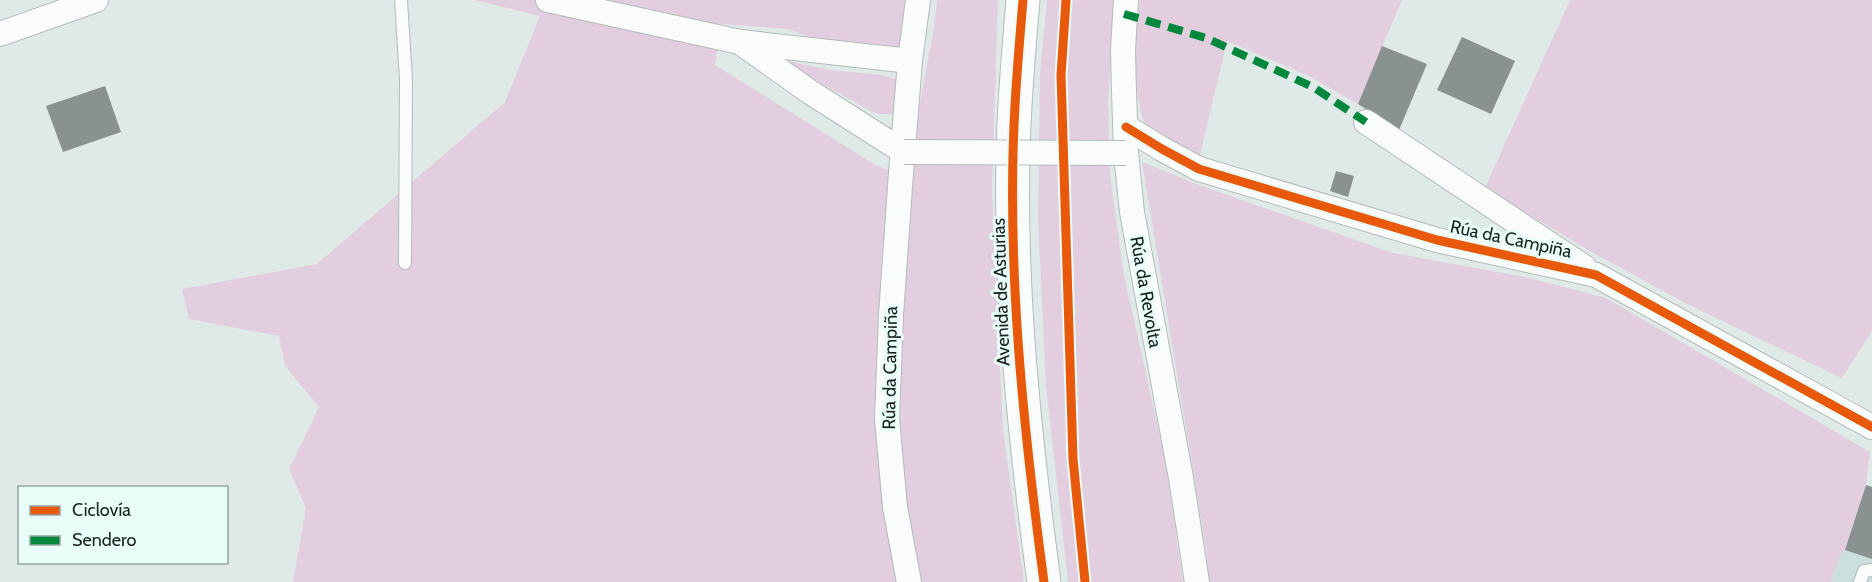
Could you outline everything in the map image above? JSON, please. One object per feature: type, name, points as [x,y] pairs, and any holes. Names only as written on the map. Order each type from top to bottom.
[{"type":"main road","name":"Avenida de Asturias","points":[[1023,0],[1015,106],[1015,271],[1022,387],[1032,493],[1044,582]]},
{"type":"street","points":[[0,34],[96,0]]},
{"type":"street","points":[[548,0],[740,42],[910,61]]},
{"type":"street","name":"Rúa da Campiña","points":[[909,582],[895,507],[887,419],[891,315],[910,61],[918,0]]},
{"type":"street","name":"Rúa da Revolta","points":[[1126,0],[1123,50],[1126,153],[1132,212],[1181,478],[1197,582]]},
{"type":"street","points":[[740,42],[810,92],[904,152],[1126,153]]},
{"type":"street","name":"Rúa da Campiña","points":[[1366,122],[1596,275],[1872,427]]},
{"type":"street","name":"Rúa da Campiña","points":[[1126,127],[1199,169],[1437,240],[1596,275]]},
{"type":"lane","points":[[400,0],[406,80],[405,263]]},
{"type":"lane","points":[[1860,582],[1864,571],[1872,570]]},
{"type":"shaded area","points":[[474,0],[909,0],[906,37],[897,50],[825,43],[788,29],[722,24],[715,65],[913,186],[915,128],[937,0],[998,0],[992,191],[1003,430],[1024,582],[293,582],[306,508],[289,469],[319,407],[285,366],[279,336],[189,319],[182,289],[317,264],[505,102],[540,16]]},
{"type":"shaded area","points":[[1047,0],[1114,0],[1108,104],[1110,176],[1124,275],[1165,459],[1183,582],[1068,582],[1046,386],[1038,219],[1040,73]]},
{"type":"shaded area","points":[[1140,0],[1402,0],[1358,104],[1309,76],[1227,41],[1200,155],[1144,125],[1140,110],[1135,63]]},
{"type":"shaded area","points":[[1570,0],[1872,0],[1872,331],[1842,378],[1687,304],[1588,250],[1485,188]]},
{"type":"shaded area","points":[[792,62],[896,79],[901,86],[898,106],[893,114],[878,114],[790,66]]},
{"type":"shaded area","points":[[1142,162],[1199,185],[1393,253],[1525,277],[1606,298],[1870,452],[1866,485],[1845,550],[1840,556],[1831,582],[1208,582],[1207,555]]},
{"type":"shaded area","points":[[1866,485],[1872,487],[1872,582],[1831,582],[1840,556],[1845,550]]},
{"type":"building","points":[[1462,37],[1515,61],[1491,114],[1437,90]]},
{"type":"building","points":[[1382,46],[1427,64],[1399,130],[1358,104]]},
{"type":"building","points":[[105,86],[121,132],[63,152],[46,106]]},
{"type":"building","points":[[1336,171],[1354,176],[1348,197],[1330,191]]},
{"type":"building","points":[[1866,485],[1872,487],[1872,559],[1845,550]]},
{"type":"marked path","points":[[1124,14],[1206,38],[1313,87],[1366,122]]},
{"type":"cycle path","points":[[1023,0],[1013,164],[1015,284],[1023,404],[1044,582]]},
{"type":"cycle path","points":[[1066,0],[1061,75],[1073,459],[1085,582]]},
{"type":"cycle path","points":[[1126,127],[1199,169],[1437,240],[1596,275],[1872,427]]}]
